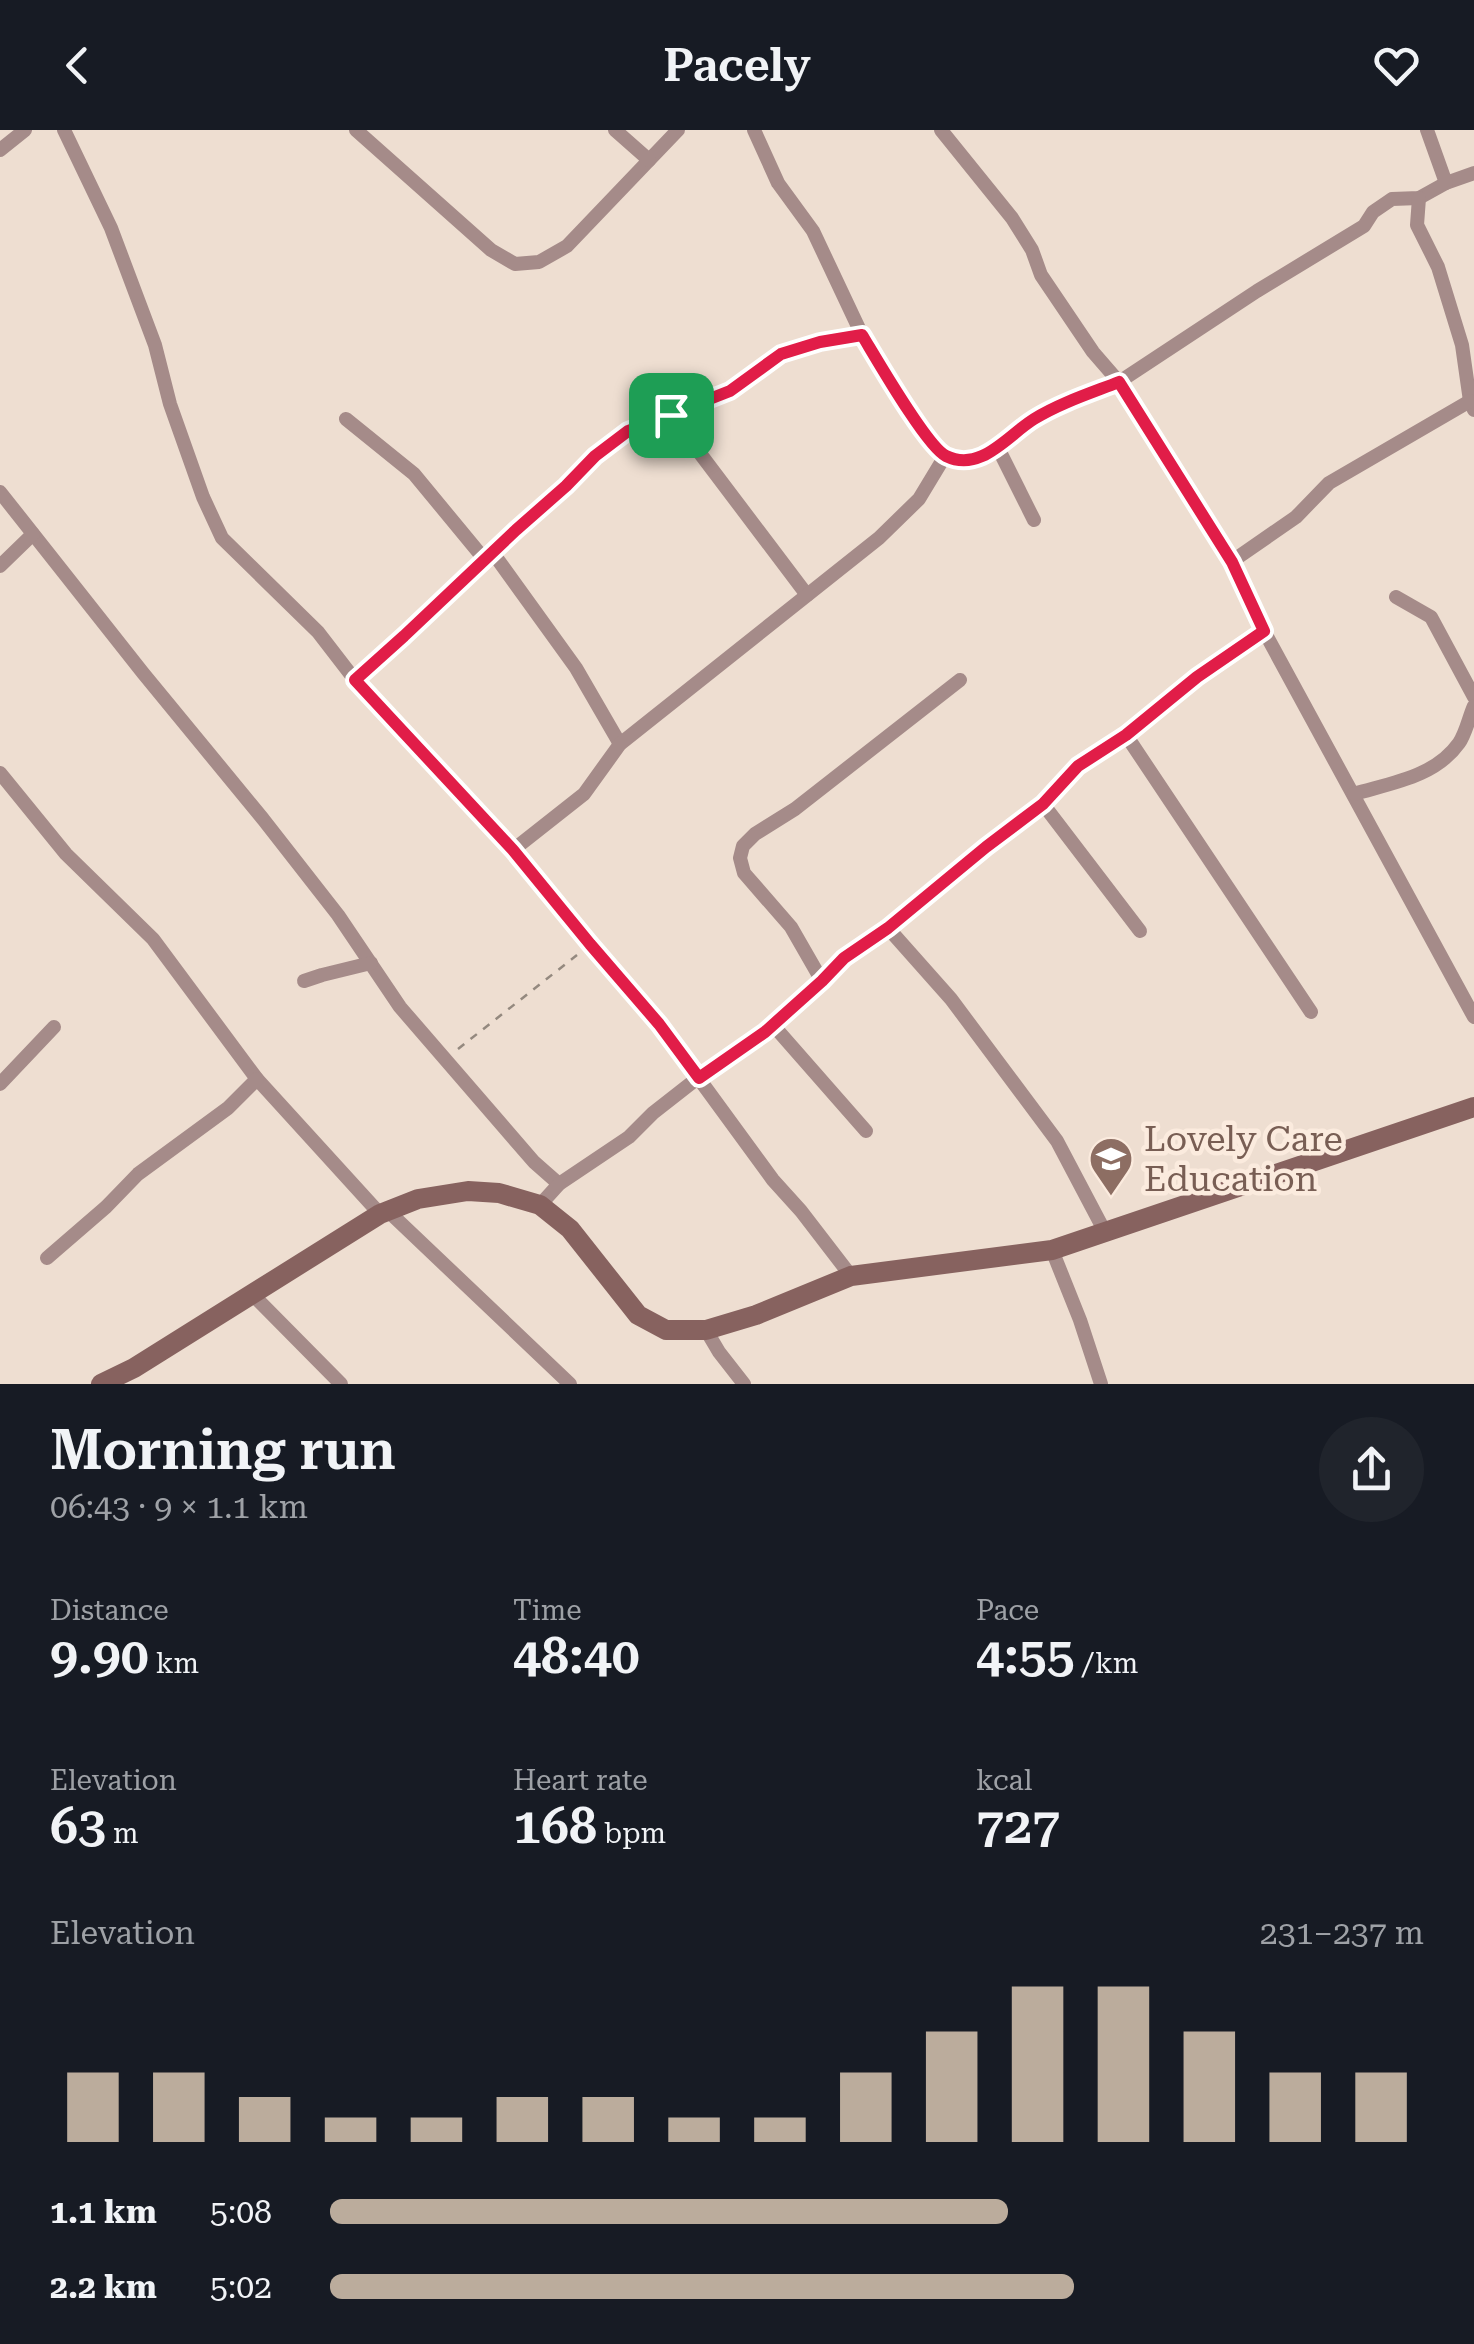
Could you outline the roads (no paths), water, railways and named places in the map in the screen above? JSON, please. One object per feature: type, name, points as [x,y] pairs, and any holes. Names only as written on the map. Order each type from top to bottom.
[{"type":"street","points":[[0,150],[25,130]]},
{"type":"street","points":[[64,130],[111,228],[154,345],[202,497],[222,538],[318,632],[355,680],[513,850],[659,1024],[773,1180],[851,1276]]},
{"type":"street","points":[[356,130],[491,250],[515,264],[539,262],[567,246],[678,130]]},
{"type":"street","points":[[615,130],[649,160]]},
{"type":"street","points":[[754,130],[778,183],[813,232],[862,335],[929,441],[944,456],[966,460],[998,448],[1032,420],[1119,382],[1256,291],[1364,226],[1373,212],[1392,199],[1419,198],[1474,173]]},
{"type":"street","points":[[941,130],[1012,218],[1032,250],[1041,275],[1093,352],[1119,382],[1232,562],[1264,631],[1474,1017]]},
{"type":"street","points":[[1427,130],[1446,183]]},
{"type":"street","points":[[1232,562],[1296,517],[1329,483],[1472,406],[1462,345],[1438,267],[1417,225],[1419,198]]},
{"type":"street","points":[[355,680],[628,431],[730,391],[781,354],[862,335]]},
{"type":"street","points":[[671,415],[807,594]]},
{"type":"street","points":[[346,419],[414,474],[489,556],[576,668],[620,744]]},
{"type":"street","points":[[998,448],[1034,520]]},
{"type":"street","points":[[513,850],[584,794],[620,744],[879,538],[919,499],[944,456]]},
{"type":"street","points":[[0,492],[338,915],[400,1006],[534,1162],[560,1184]]},
{"type":"street","points":[[0,566],[33,534]]},
{"type":"street","points":[[1396,596],[1431,617],[1474,698]]},
{"type":"street","points":[[540,1204],[560,1184],[629,1137],[653,1113],[773,1025],[844,958],[888,928],[1043,804],[1078,766],[1126,735],[1197,677],[1264,631]]},
{"type":"street","points":[[822,981],[791,927],[744,873],[740,858],[743,846],[754,834],[795,810],[960,680]]},
{"type":"street","points":[[1354,794],[1418,776],[1440,762],[1460,742],[1474,706]]},
{"type":"street","points":[[1126,735],[1311,1012]]},
{"type":"street","points":[[0,773],[66,854],[153,939],[257,1079],[384,1212],[570,1384]]},
{"type":"street","points":[[1043,804],[1140,930]]},
{"type":"street","points":[[888,928],[951,999],[1057,1142],[1105,1232]]},
{"type":"street","points":[[304,981],[371,963]]},
{"type":"street","points":[[773,1025],[866,1131]]},
{"type":"street","points":[[0,1084],[54,1027]]},
{"type":"street","points":[[47,1258],[138,1174],[228,1108],[257,1079]]},
{"type":"street","points":[[101,1384],[134,1368],[384,1212],[418,1200],[468,1191],[498,1193],[540,1204],[570,1228],[638,1314],[666,1330],[706,1330],[756,1315],[851,1276],[1052,1250],[1474,1106]]},
{"type":"street","points":[[1052,1250],[1101,1384]]},
{"type":"street","points":[[252,1294],[341,1384]]},
{"type":"street","points":[[706,1330],[744,1384]]},
{"type":"place","name":"Lovely Care Education","points":[[1111,1197]]}]
